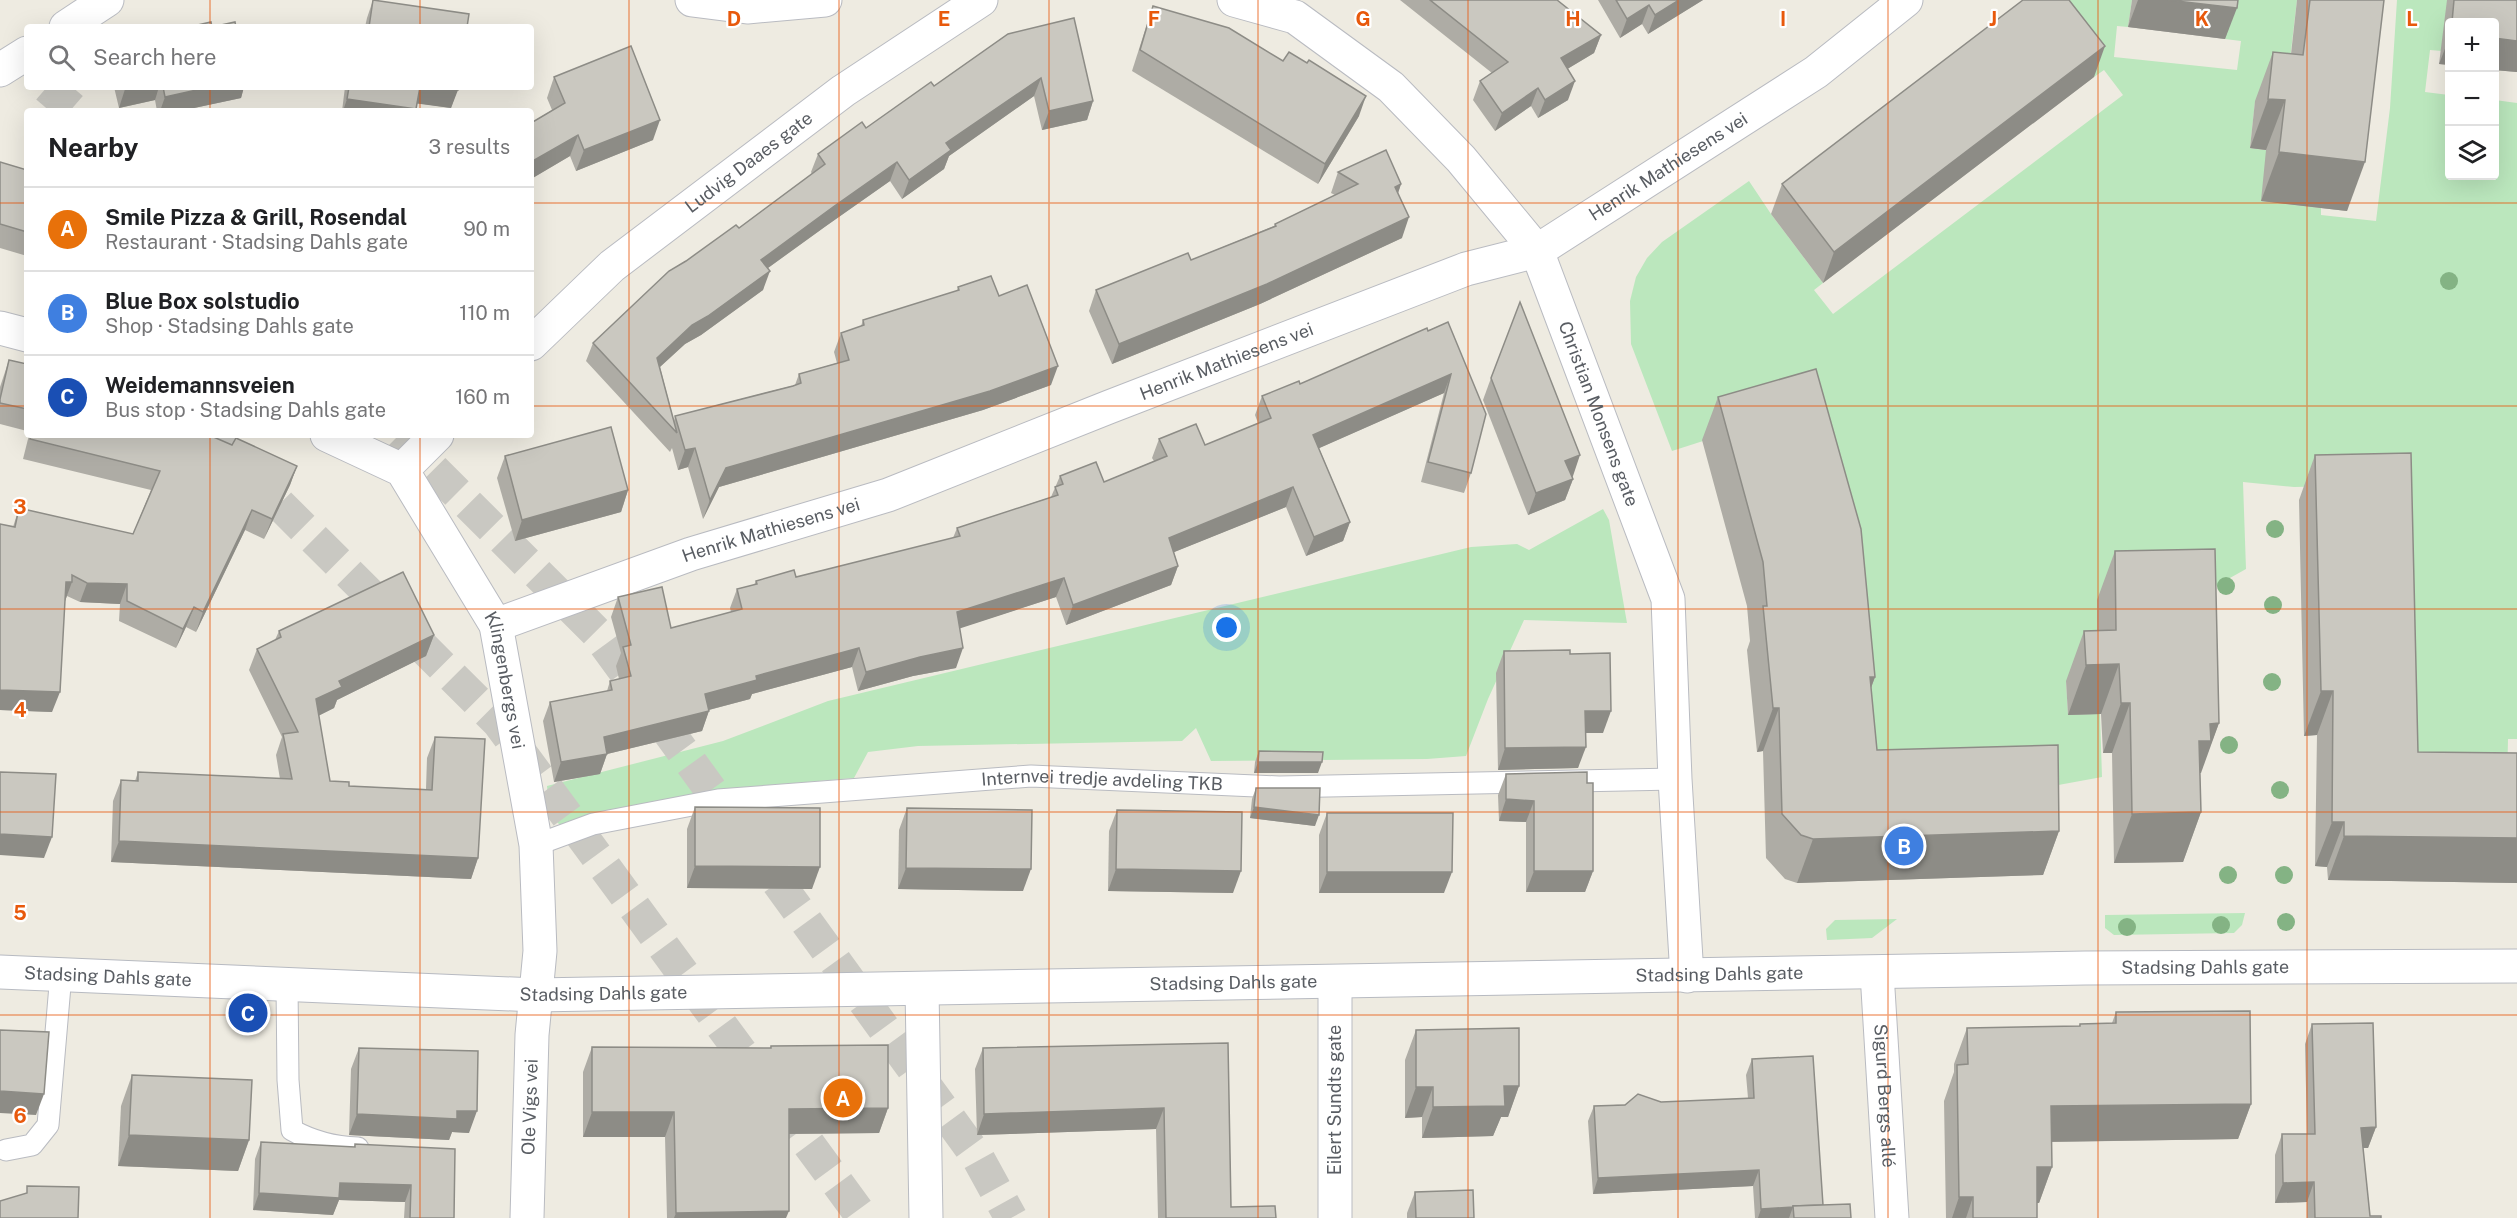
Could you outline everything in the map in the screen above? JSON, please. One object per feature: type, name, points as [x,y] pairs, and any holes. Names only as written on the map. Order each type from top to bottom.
[{"type":"street","points":[[71,24],[107,0]]},
{"type":"street","points":[[692,0],[747,7],[825,0]]},
{"type":"street","name":"Ludvig Daaes gate","points":[[534,341],[612,266],[843,90],[981,0]]},
{"type":"street","name":"Christian Monsens gate","points":[[1233,0],[1296,17],[1390,87],[1461,159],[1537,251],[1668,599],[1675,780],[1687,975]]},
{"type":"street","name":"Henrik Mathiesens vei","points":[[496,625],[691,554],[888,495],[1109,406],[1466,269],[1537,251],[1816,72],[1906,0]]},
{"type":"street","points":[[0,70],[24,55]]},
{"type":"street","points":[[0,328],[24,334]]},
{"type":"street","points":[[333,438],[402,470],[435,438]]},
{"type":"street","name":"Klingenbergs vei","points":[[402,470],[496,625],[536,845],[540,951],[535,995]]},
{"type":"street","name":"Stadsing Dahls gate","points":[[0,972],[535,995],[1335,983],[2096,968],[2517,966]]},
{"type":"street","name":"Sigurd Bergs allé","points":[[1877,972],[1892,1218]]},
{"type":"street","name":"Eilert Sundts gate","points":[[1335,983],[1335,1218]]},
{"type":"street","points":[[922,989],[926,1218]]},
{"type":"street","name":"Ole Vigs vei","points":[[527,1218],[535,995]]},
{"type":"lane","name":"Internvei tredje avdeling TKB","points":[[536,845],[593,824],[718,800],[1031,776],[1279,787],[1675,780]]},
{"type":"lane","points":[[6,1150],[32,1145],[48,1125],[62,974]]},
{"type":"lane","points":[[287,984],[288,1080],[292,1130],[310,1140],[336,1147],[383,1150]]},
{"type":"green space","points":[[2052,0],[2132,0],[2128,27],[2117,26],[2114,57],[2237,70],[2241,41],[2225,39],[2230,0],[2297,0],[2286,94],[2255,102],[2250,148],[2280,152],[2261,201],[2321,208],[2321,215],[2376,221],[2390,108],[2397,0],[2448,0],[2442,51],[2430,50],[2425,92],[2445,94],[2445,180],[2499,180],[2499,101],[2517,103],[2517,739],[2508,739],[2507,785],[2381,781],[2382,485],[2294,487],[2243,482],[2246,569],[2196,597],[2099,680],[2066,681],[2068,714],[2100,714],[2102,777],[2042,788],[1854,794],[1799,410],[1672,451],[1631,344],[1630,301],[1636,277],[1647,258],[1662,242],[1749,181],[1823,283],[1814,290],[1833,314],[2123,95],[2104,70],[2094,77],[2041,8]]},
{"type":"green space","points":[[1603,509],[1609,520],[1627,623],[1524,620],[1488,699],[1466,756],[1427,759],[1211,761],[1196,728],[1182,741],[918,746],[868,752],[854,778],[747,787],[664,802],[562,827],[550,815],[547,786],[723,741],[828,701],[1471,547],[1517,544],[1529,550]]},
{"type":"green space","points":[[2245,913],[2242,925],[2234,933],[2114,935],[2105,928],[2105,915]]},
{"type":"green space","points":[[1897,919],[1872,938],[1827,940],[1826,929],[1835,920]]},
{"type":"building","points":[[373,0],[469,14],[467,24],[369,24]]},
{"type":"building","points":[[1430,0],[1557,0],[1601,35],[1561,58],[1575,81],[1545,100],[1538,88],[1502,113],[1480,81],[1508,62]]},
{"type":"building","points":[[1616,0],[1679,0],[1655,15],[1649,5],[1627,19]]},
{"type":"building","points":[[2023,0],[2069,0],[2105,46],[1834,252],[1782,184]]},
{"type":"building","points":[[2168,0],[2238,0],[2237,8]]},
{"type":"building","points":[[2310,0],[2384,0],[2365,162],[2279,152],[2285,100],[2268,99],[2273,52],[2303,55]]},
{"type":"building","points":[[2454,0],[2517,0],[2517,41],[2499,39],[2499,18],[2452,18]]},
{"type":"building","points":[[1153,6],[1229,28],[1283,61],[1289,52],[1307,63],[1309,60],[1366,96],[1325,164],[1140,50]]},
{"type":"building","points":[[1074,18],[1093,101],[1049,111],[1041,78],[946,143],[951,150],[909,180],[897,162],[761,260],[770,271],[692,325],[657,358],[677,433],[593,343],[669,271],[736,225],[739,228],[825,164],[818,154],[862,122],[866,128],[931,82],[934,86],[1008,34]]},
{"type":"building","points":[[631,46],[660,120],[584,150],[578,135],[534,160],[534,121],[565,103],[554,77]]},
{"type":"building","points":[[164,90],[196,90],[165,97]]},
{"type":"building","points":[[348,90],[419,90],[416,108],[347,99]]},
{"type":"building","points":[[1386,150],[1401,184],[1395,187],[1409,217],[1267,284],[1119,344],[1096,290],[1188,253],[1191,260],[1276,226],[1275,224],[1358,184],[1338,172]]},
{"type":"building","points":[[0,162],[24,169],[24,231],[0,224]]},
{"type":"building","points":[[991,276],[999,296],[1027,285],[1058,366],[990,391],[726,468],[710,500],[695,448],[685,450],[675,416],[801,383],[799,374],[849,360],[841,333],[864,325],[863,320],[959,290],[958,287]]},
{"type":"building","points":[[1520,302],[1580,455],[1565,461],[1573,479],[1536,493],[1491,378]]},
{"type":"building","points":[[1448,322],[1486,414],[1471,473],[1428,462],[1451,374],[1313,435],[1350,522],[1314,537],[1293,487],[1169,538],[1178,566],[1073,605],[1064,578],[957,612],[963,648],[866,672],[859,648],[756,676],[757,680],[705,694],[709,711],[604,737],[607,754],[561,762],[550,702],[612,690],[610,681],[631,676],[623,647],[631,645],[618,597],[662,587],[671,628],[742,609],[737,589],[757,584],[756,581],[794,570],[796,577],[960,536],[957,528],[1058,495],[1055,487],[1063,484],[1060,476],[1096,462],[1104,482],[1167,456],[1159,439],[1196,424],[1205,445],[1271,418],[1262,396],[1299,381],[1300,384],[1427,328],[1428,331]]},
{"type":"building","points":[[9,360],[24,363],[24,408],[0,403]]},
{"type":"building","points":[[1816,369],[1861,529],[1875,677],[1870,677],[1877,750],[2058,745],[2059,831],[1813,839],[1801,835],[1782,814],[1779,708],[1773,708],[1763,606],[1767,606],[1763,562],[1718,397]]},
{"type":"building","points":[[611,427],[628,490],[522,520],[505,456]]},
{"type":"building","points":[[216,438],[232,445],[236,438],[297,466],[272,519],[252,510],[203,612],[194,607],[183,629],[127,601],[127,584],[87,583],[72,575],[72,582],[66,582],[60,692],[0,690],[0,524],[15,527],[19,508],[133,534],[160,471],[30,439]]},
{"type":"building","points":[[2411,453],[2418,752],[2517,753],[2517,838],[2344,836],[2344,822],[2332,822],[2333,691],[2321,691],[2315,455]]},
{"type":"building","points":[[2215,549],[2219,723],[2210,724],[2211,741],[2199,741],[2201,812],[2132,814],[2130,703],[2121,703],[2119,664],[2086,665],[2084,631],[2116,630],[2115,551]]},
{"type":"building","points":[[403,572],[434,635],[339,681],[342,687],[316,699],[330,781],[349,782],[349,786],[432,790],[435,737],[485,739],[478,858],[119,841],[121,780],[138,781],[138,772],[292,779],[283,734],[298,732],[257,649],[281,637],[279,631]]},
{"type":"building","points":[[1570,650],[1570,654],[1610,653],[1611,711],[1585,711],[1586,747],[1505,748],[1504,651]]},
{"type":"building","points":[[1259,751],[1323,752],[1322,762],[1258,762]]},
{"type":"building","points":[[0,772],[56,774],[52,837],[0,834]]},
{"type":"building","points":[[1587,772],[1587,783],[1593,783],[1593,871],[1534,871],[1534,801],[1506,799],[1506,774]]},
{"type":"building","points":[[1256,788],[1320,788],[1319,815],[1254,807]]},
{"type":"building","points":[[695,807],[820,808],[820,867],[695,866]]},
{"type":"building","points":[[907,808],[1032,810],[1031,869],[906,868]]},
{"type":"building","points":[[1117,810],[1242,812],[1241,871],[1116,869]]},
{"type":"building","points":[[1327,813],[1453,813],[1452,872],[1327,872]]},
{"type":"building","points":[[2250,1011],[2251,1104],[2051,1106],[2052,1167],[2037,1167],[2037,1218],[1973,1218],[1973,1197],[1959,1197],[1957,1065],[1968,1064],[1967,1028],[2116,1023],[2116,1012]]},
{"type":"building","points":[[2373,1023],[2376,1127],[2361,1128],[2370,1216],[2381,1216],[2381,1218],[2315,1218],[2314,1182],[2283,1183],[2282,1134],[2315,1134],[2312,1024]]},
{"type":"building","points":[[1519,1028],[1519,1086],[1504,1086],[1505,1106],[1433,1107],[1433,1087],[1416,1087],[1416,1030]]},
{"type":"building","points":[[0,1030],[49,1032],[44,1094],[0,1091]]},
{"type":"building","points":[[1228,1043],[1231,1207],[1275,1206],[1276,1218],[1166,1218],[1164,1108],[984,1114],[983,1048]]},
{"type":"building","points":[[888,1045],[888,1108],[789,1109],[789,1211],[676,1213],[674,1112],[592,1112],[592,1047],[771,1048],[771,1046]]},
{"type":"building","points":[[359,1048],[478,1051],[477,1111],[457,1111],[457,1119],[357,1114]]},
{"type":"building","points":[[1813,1056],[1823,1205],[1761,1209],[1759,1170],[1598,1178],[1594,1106],[1625,1105],[1638,1094],[1661,1102],[1754,1098],[1752,1059]]},
{"type":"building","points":[[132,1075],[252,1080],[249,1140],[129,1135]]},
{"type":"building","points":[[261,1142],[455,1149],[454,1218],[410,1218],[411,1185],[340,1183],[339,1198],[259,1193]]},
{"type":"building","points":[[27,1186],[79,1187],[78,1218],[0,1218],[0,1201],[27,1193]]},
{"type":"building","points":[[1473,1190],[1474,1218],[1416,1218],[1415,1192]]},
{"type":"building","points":[[1850,1204],[1851,1218],[1794,1218],[1793,1206]]},
{"type":"tunnel","points":[[50,90],[72,108]]},
{"type":"tunnel","points":[[213,438],[498,722],[863,1218]]},
{"type":"tunnel","points":[[402,438],[596,632],[978,1158],[1011,1218]]},
{"type":"place","name":"Blue Box solstudio","points":[[1904,846]]},
{"type":"place","name":"Weidemannsveien","points":[[248,1013]]},
{"type":"place","name":"Smile Pizza & Grill, Rosendal","points":[[843,1098]]}]
